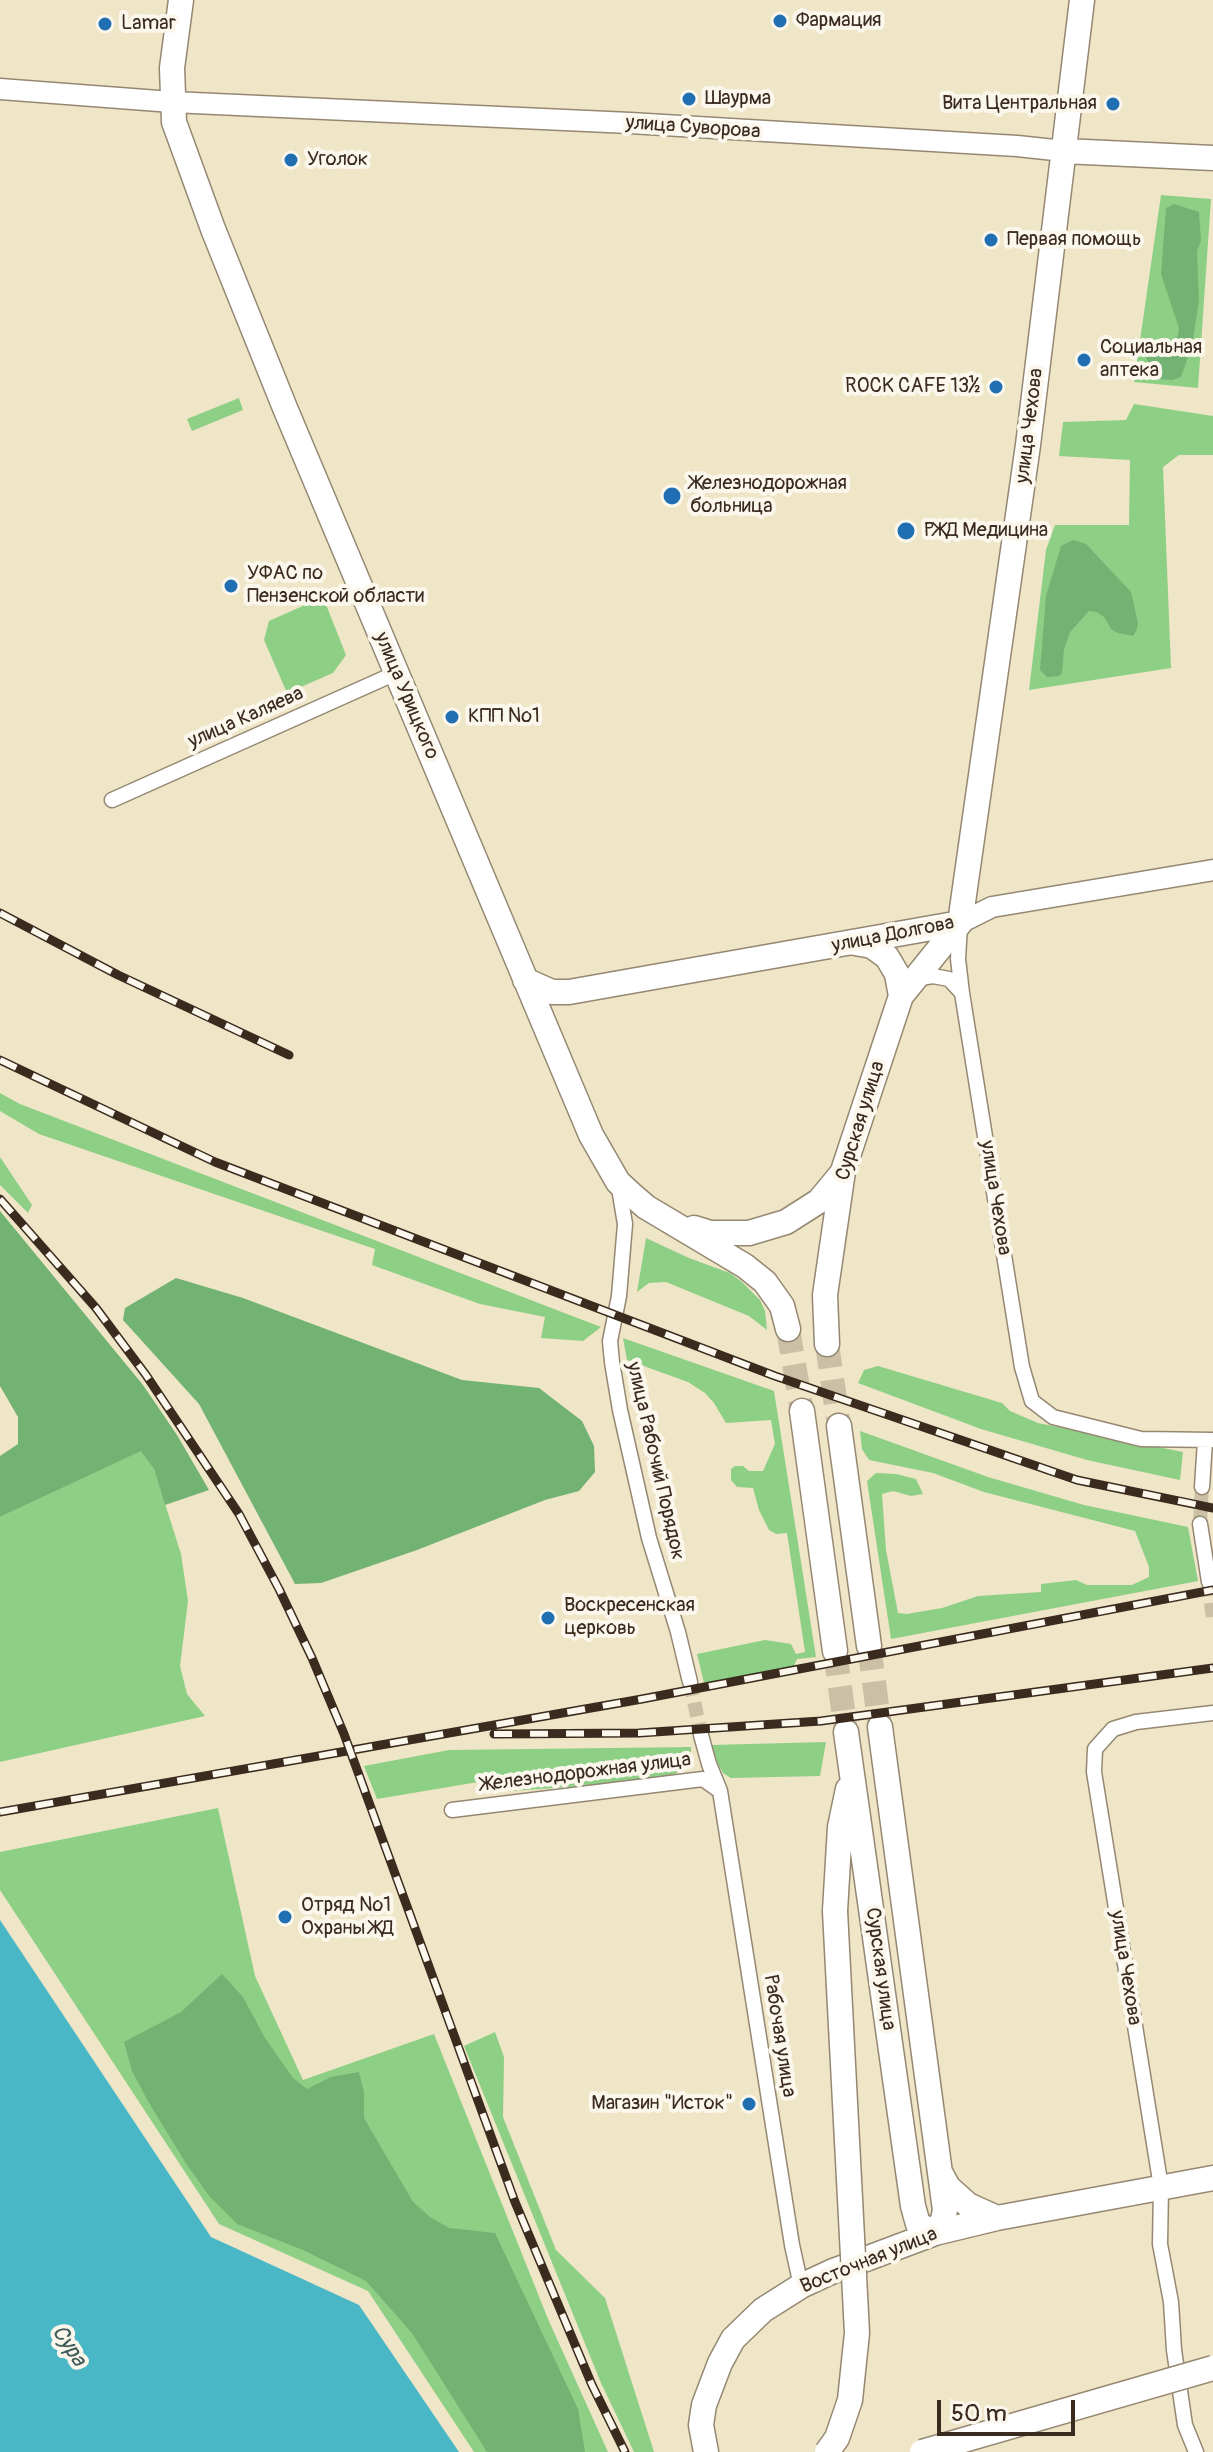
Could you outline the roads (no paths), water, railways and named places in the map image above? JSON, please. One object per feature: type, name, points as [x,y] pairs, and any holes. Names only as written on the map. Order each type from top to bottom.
[{"type":"main road","name":"улица Урицкого","points":[[181,0],[172,68],[174,122],[213,229],[591,1135],[618,1182],[646,1207],[673,1221]]},
{"type":"main road","name":"улица Чехова","points":[[960,923],[1018,522],[1082,0]]},
{"type":"main road","name":"улица Суворова","points":[[0,89],[172,102],[630,123],[1213,158]]},
{"type":"main road","name":"улица Долгова","points":[[525,980],[552,992],[569,992],[960,923],[992,907],[1213,870]]},
{"type":"main road","name":"Сурская улица","points":[[827,1344],[825,1295],[843,1171],[907,988],[960,923]]},
{"type":"main road","points":[[853,943],[872,946],[887,957],[907,988]]},
{"type":"main road","points":[[548,1034],[547,1021],[551,1009],[558,999],[569,992]]},
{"type":"main road","points":[[673,1221],[710,1233],[761,1230],[786,1222],[819,1201],[843,1171]]},
{"type":"main road","points":[[673,1221],[765,1282],[782,1306],[788,1329]]},
{"type":"main road","points":[[802,1411],[835,1651]]},
{"type":"main road","points":[[839,1426],[869,1646]]},
{"type":"main road","name":"Сурская улица","points":[[880,1727],[945,2210],[935,2233]]},
{"type":"main road","name":"Сурская улица","points":[[846,1732],[913,2206],[908,2229],[895,2249]]},
{"type":"main road","points":[[827,2452],[837,2438],[850,2400],[857,2333],[835,1911],[840,1827],[852,1771]]},
{"type":"main road","points":[[940,2172],[948,2187],[968,2205],[997,2218],[1213,2178]]},
{"type":"main road","points":[[913,2206],[918,2224],[935,2233]]},
{"type":"main road","name":"Восточная улица","points":[[706,2452],[701,2425],[704,2405],[720,2363],[733,2339],[763,2310],[801,2286],[831,2272],[935,2233],[997,2218]]},
{"type":"main road","points":[[922,2452],[1213,2368]]},
{"type":"street","name":"улица Каляева","points":[[112,800],[396,673]]},
{"type":"street","name":"улица Чехова","points":[[960,923],[958,959],[962,993],[1022,1367],[1032,1401],[1053,1417],[1141,1439],[1209,1441]]},
{"type":"street","points":[[907,988],[933,976],[949,979],[962,993]]},
{"type":"street","name":"улица Рабочий Порядок","points":[[618,1182],[625,1224],[619,1296],[610,1341],[620,1410],[649,1538],[690,1682]]},
{"type":"street","points":[[1202,1487],[1209,1441]]},
{"type":"street","points":[[1200,1524],[1209,1582]]},
{"type":"street","name":"улица Чехова","points":[[1196,2452],[1185,2425],[1174,2350],[1171,2302],[1160,2244],[1161,2187],[1095,1784],[1095,1749],[1113,1729],[1136,1722],[1213,1713]]},
{"type":"street","name":"Рабочая улица","points":[[701,1735],[720,1791],[801,2286]]},
{"type":"street","name":"Железнодорожная улица","points":[[452,1810],[703,1779],[720,1791]]},
{"type":"water","name":"Сура","points":[[0,1920],[211,2237],[359,2305],[459,2452],[0,2452]]},
{"type":"tunnel","points":[[788,1329],[802,1411]]},
{"type":"tunnel","points":[[827,1344],[839,1426]]},
{"type":"tunnel","points":[[1200,1524],[1202,1487]]},
{"type":"tunnel","points":[[1209,1582],[1213,1621]]},
{"type":"tunnel","points":[[869,1646],[880,1727]]},
{"type":"tunnel","points":[[835,1651],[846,1732]]},
{"type":"tunnel","points":[[690,1682],[701,1735]]},
{"type":"railway","points":[[0,913],[118,975],[289,1055]]},
{"type":"railway","points":[[0,1060],[215,1162],[775,1376],[1077,1480],[1213,1508]]},
{"type":"railway","points":[[0,1199],[96,1308],[146,1375],[239,1514],[279,1589],[344,1734],[515,2202],[592,2385],[625,2452]]},
{"type":"railway","points":[[0,1812],[642,1699],[1213,1590]]},
{"type":"railway","points":[[494,1734],[639,1733],[821,1721],[1213,1668]]},
{"type":"place","name":"Фармация","points":[[780,21]]},
{"type":"place","name":"Lamar","points":[[105,24]]},
{"type":"place","name":"Шаурма","points":[[689,99]]},
{"type":"place","name":"Вита Центральная","points":[[1113,104]]},
{"type":"place","name":"Уголок","points":[[291,160]]},
{"type":"place","name":"Первая помощь","points":[[991,240]]},
{"type":"place","name":"Социальная аптека","points":[[1084,360]]},
{"type":"place","name":"ROCK CAFE 13½","points":[[996,387]]},
{"type":"place","name":"Железнодорожная больница","points":[[672,496]]},
{"type":"place","name":"РЖД Медицина","points":[[906,531]]},
{"type":"place","name":"УФАС по Пензенской области","points":[[231,586]]},
{"type":"place","name":"КПП №1","points":[[452,717]]},
{"type":"place","name":"Воскресенская церковь","points":[[548,1618]]},
{"type":"place","name":"Отряд №1 Охраны ЖД","points":[[285,1917]]},
{"type":"place","name":"Магазин \"Исток\"","points":[[749,2104]]}]
